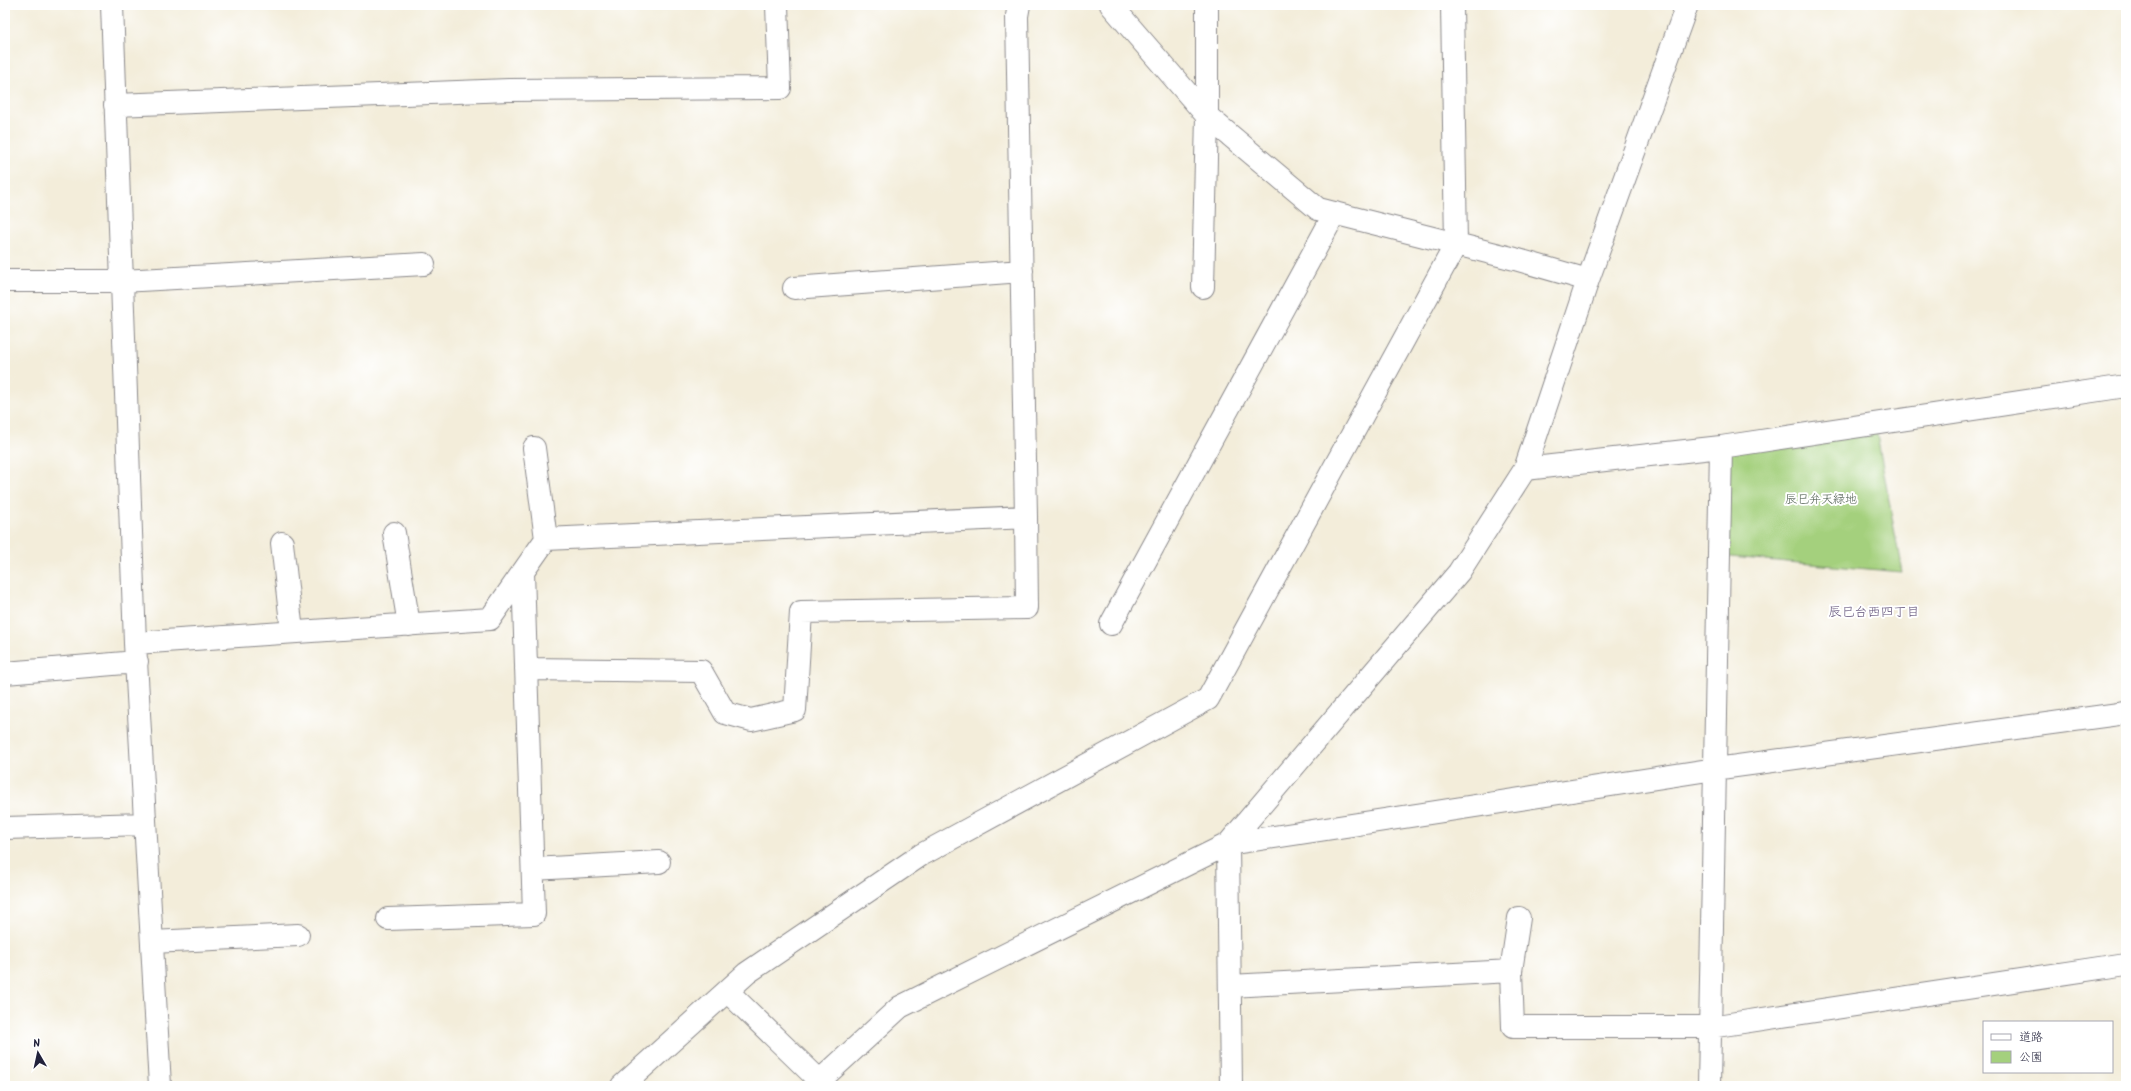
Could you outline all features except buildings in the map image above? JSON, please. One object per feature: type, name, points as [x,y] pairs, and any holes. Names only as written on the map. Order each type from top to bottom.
[{"type":"street","points":[[112,5],[136,653],[160,1086]]},
{"type":"street","points":[[115,105],[509,90],[780,88],[777,5]]},
{"type":"street","points":[[526,669],[701,671],[725,713],[752,720],[795,710],[801,612],[1027,608],[1017,16],[1019,5]]},
{"type":"street","points":[[1111,5],[1207,116],[1318,209],[1456,244],[1588,280]]},
{"type":"street","points":[[1203,287],[1207,116],[1207,5]]},
{"type":"street","points":[[622,1086],[747,973],[921,856],[1208,699],[1456,244],[1452,5]]},
{"type":"street","points":[[1231,1086],[1228,844],[1459,572],[1526,469],[1588,280],[1687,5]]},
{"type":"street","points":[[1111,624],[1335,213]]},
{"type":"street","points":[[5,281],[122,281],[424,264]]},
{"type":"street","points":[[794,288],[1022,271]]},
{"type":"street","points":[[1526,469],[1721,447],[2126,386]]},
{"type":"street","points":[[1709,1086],[1721,447]]},
{"type":"street","points":[[5,673],[136,653],[292,632],[490,619],[546,539],[534,448]]},
{"type":"street","points":[[546,539],[1026,517]]},
{"type":"street","points":[[394,533],[409,625]]},
{"type":"street","points":[[282,542],[292,632]]},
{"type":"street","points":[[388,919],[534,914],[523,572]]},
{"type":"street","points":[[726,991],[819,1085],[900,1007],[1228,844],[1715,769],[2126,713]]},
{"type":"street","points":[[5,828],[145,824]]},
{"type":"street","points":[[533,869],[659,862]]},
{"type":"street","points":[[1519,918],[1511,971],[1513,1027],[1710,1027],[2126,964]]},
{"type":"street","points":[[152,942],[298,935]]},
{"type":"street","points":[[1230,986],[1511,971]]},
{"type":"green space","name":"辰巳弁天緑地","points":[[1875,424],[1902,572],[1719,556],[1721,447]]},
{"type":"district","name":"辰巳台西四丁目","points":[[1874,612]]}]
